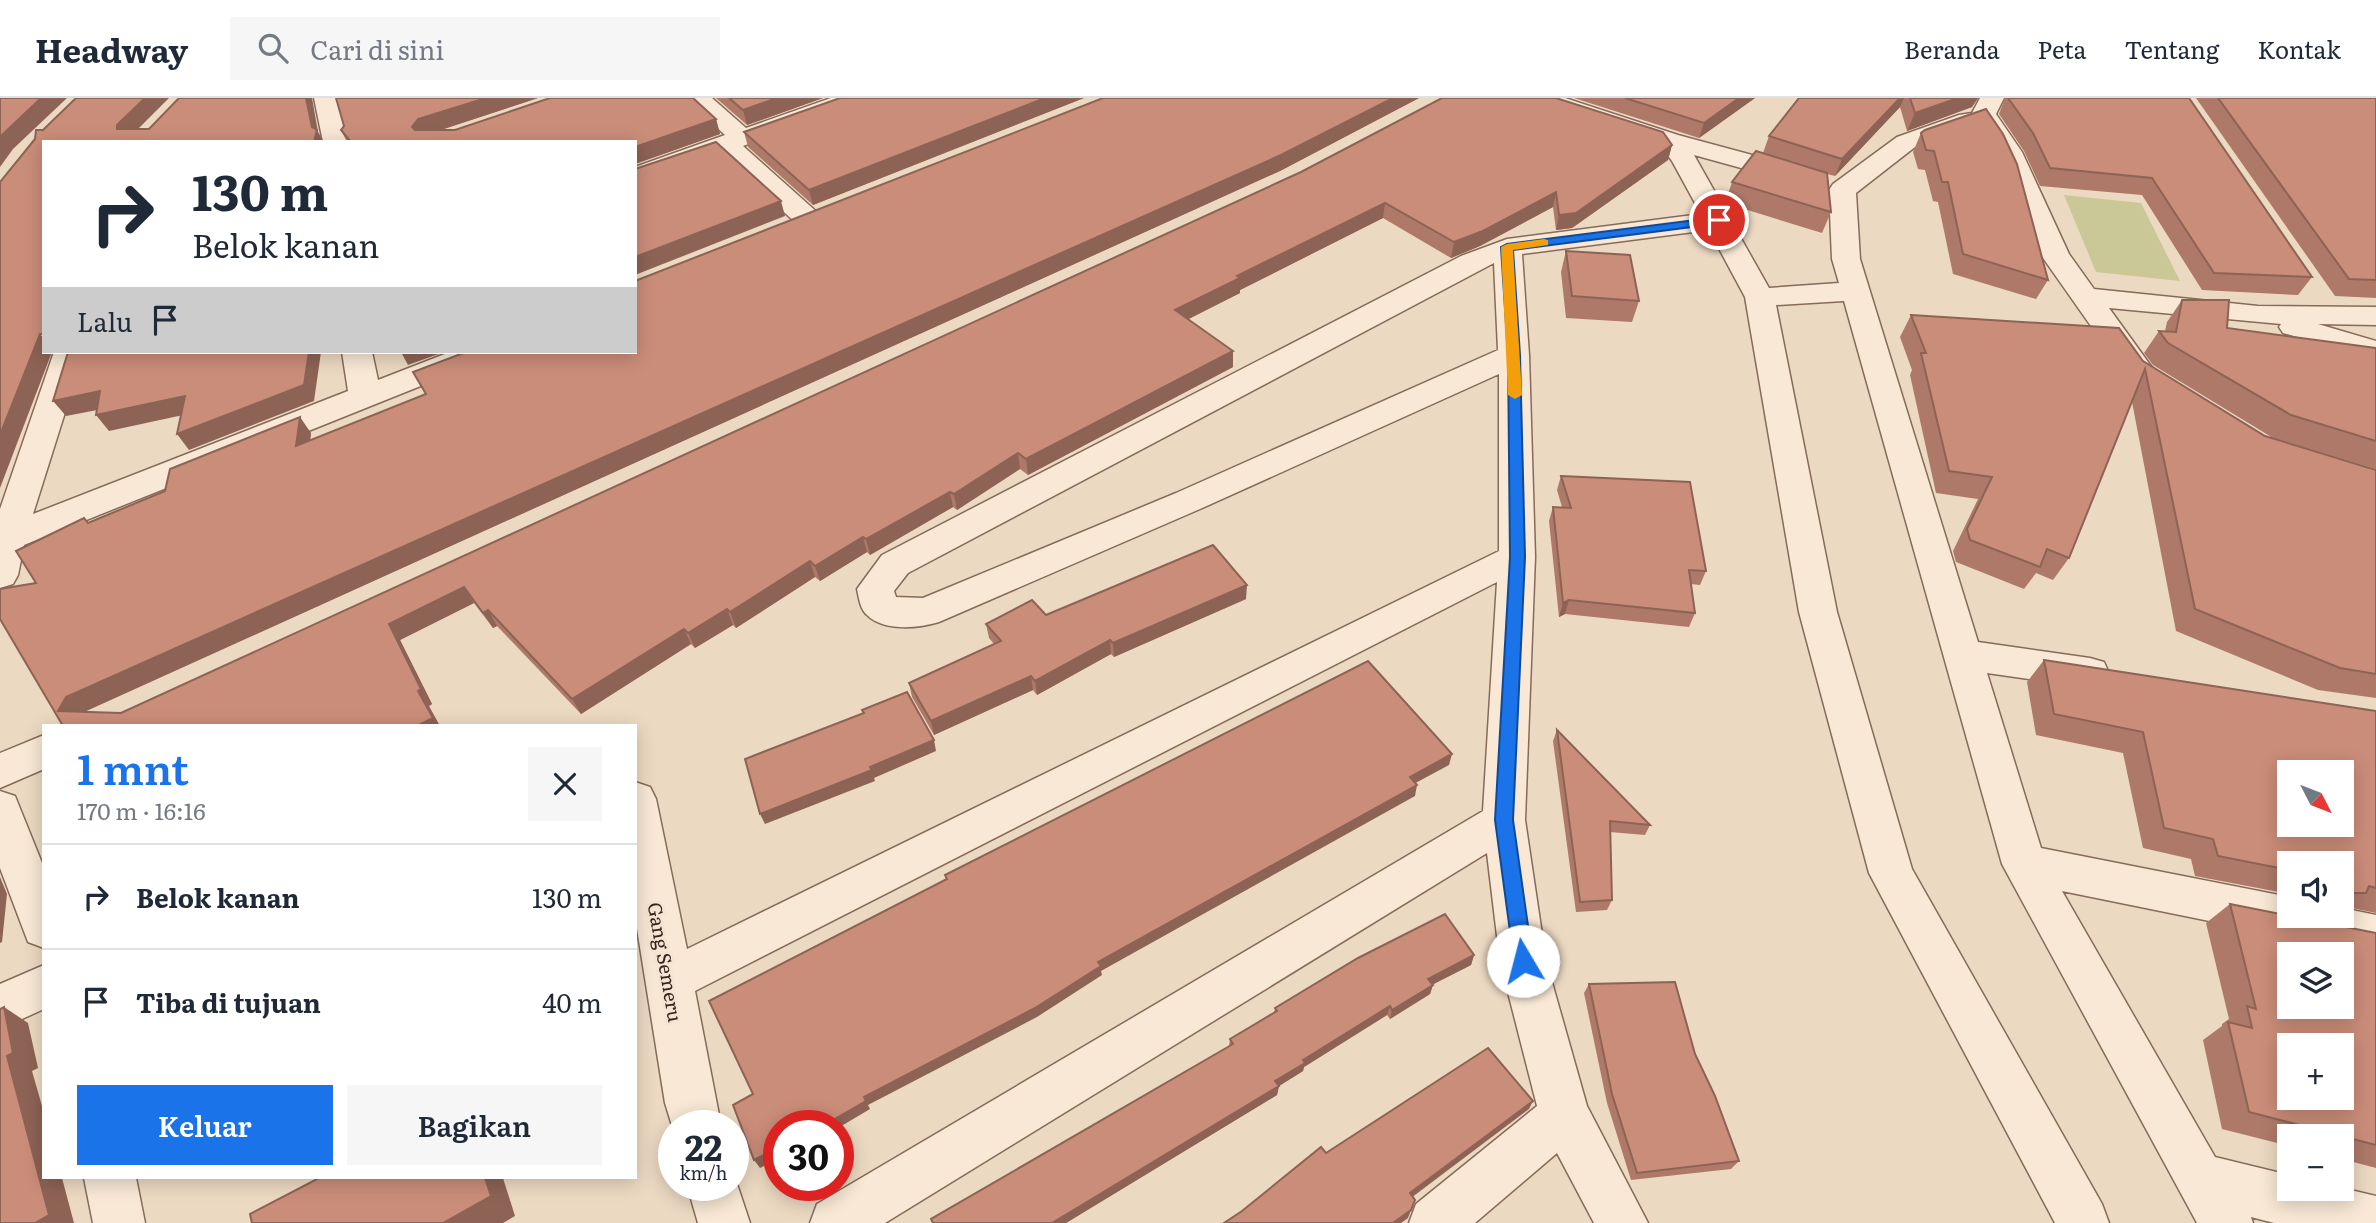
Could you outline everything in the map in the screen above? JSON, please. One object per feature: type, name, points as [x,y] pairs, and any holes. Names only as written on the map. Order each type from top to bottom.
[{"type":"street","points":[[326,98],[336,140]]},
{"type":"street","points":[[698,98],[796,224],[834,209]]},
{"type":"street","points":[[637,175],[854,98]]},
{"type":"street","points":[[1540,98],[1669,140],[1762,164],[1842,190]]},
{"type":"street","points":[[1842,190],[1906,142],[1988,106],[2055,255],[2140,374],[2164,389]]},
{"type":"street","points":[[1669,140],[1684,159],[1760,297],[1818,612],[1891,873],[2083,1223]]},
{"type":"street","points":[[1842,190],[1846,259],[2024,864],[2199,1179],[2227,1223]]},
{"type":"street","points":[[1514,355],[1201,496],[926,612],[890,612],[879,605],[875,589],[895,564],[1471,262],[1507,247],[1719,220]]},
{"type":"street","points":[[1507,247],[1514,355],[1517,557],[1504,820],[1523,961],[1564,1115],[1622,1223]]},
{"type":"street","points":[[1760,297],[1856,291]]},
{"type":"street","points":[[2086,297],[2258,315],[2376,351]]},
{"type":"street","points":[[2258,315],[2321,303],[2376,316]]},
{"type":"street","points":[[0,575],[4,540],[68,354]]},
{"type":"street","points":[[357,354],[365,396]]},
{"type":"street","points":[[4,540],[472,354]]},
{"type":"street","points":[[670,980],[1517,557]]},
{"type":"street","points":[[1961,654],[2121,678]]},
{"type":"street","points":[[0,771],[42,752]]},
{"type":"street","points":[[0,809],[42,923]]},
{"type":"street","name":"Gang Semeru","points":[[637,809],[692,1110]]},
{"type":"street","points":[[836,1223],[1504,820]]},
{"type":"street","points":[[2024,864],[2376,934]]},
{"type":"street","points":[[0,1007],[42,987]]},
{"type":"street","points":[[1436,1223],[1564,1115]]},
{"type":"street","points":[[110,1179],[119,1223]]},
{"type":"street","points":[[2199,1179],[2376,1222]]},
{"type":"street","points":[[718,1201],[724,1223]]},
{"type":"shaded area","points":[[2064,195],[2141,203],[2180,281],[2096,272]]},
{"type":"building","points":[[0,98],[41,98],[0,137]]},
{"type":"building","points":[[76,98],[145,98],[117,125],[117,129],[149,129],[179,98],[306,98],[312,127],[317,130],[314,140],[42,140],[42,334],[0,435],[0,182],[35,139],[36,130],[43,130]]},
{"type":"building","points":[[336,98],[486,98],[418,119],[412,127],[415,130],[455,130],[550,98],[693,98],[716,119],[637,146],[637,140],[349,140],[341,130],[344,126]]},
{"type":"building","points":[[729,98],[777,98],[743,110]]},
{"type":"building","points":[[840,98],[1045,98],[809,190],[744,132]]},
{"type":"building","points":[[1103,98],[1393,98],[1281,155],[66,697],[58,711],[121,713],[1301,172],[1442,98],[1556,98],[1663,132],[1672,145],[1576,213],[1559,215],[1556,192],[1483,231],[1454,242],[1385,203],[1237,276],[1240,278],[1175,310],[1233,351],[1026,459],[1018,453],[954,494],[950,492],[866,539],[863,537],[815,566],[810,561],[730,612],[727,609],[688,633],[684,629],[572,699],[488,610],[483,613],[464,587],[389,624],[421,689],[418,691],[433,718],[421,724],[62,724],[0,619],[0,589],[36,583],[16,551],[84,518],[88,523],[165,491],[170,469],[300,417],[296,446],[426,394],[413,372],[461,354],[637,354],[637,280]]},
{"type":"building","points":[[1625,98],[1739,98],[1704,123]]},
{"type":"building","points":[[1799,98],[1900,98],[1842,159],[1769,136]]},
{"type":"building","points":[[1910,98],[1958,98],[1915,113]]},
{"type":"building","points":[[2008,98],[2189,98],[2312,277],[2214,273],[2152,178],[2050,168],[2033,133]]},
{"type":"building","points":[[2218,98],[2376,98],[2376,280],[2349,279]]},
{"type":"building","points":[[1986,109],[2003,134],[2017,164],[2048,280],[1963,254],[1948,182],[1942,182],[1934,151],[1926,150],[1921,133]]},
{"type":"building","points":[[716,142],[781,201],[637,256],[637,168]]},
{"type":"building","points":[[1756,151],[1827,173],[1831,212],[1732,182]]},
{"type":"building","points":[[1566,251],[1630,255],[1639,301],[1572,296]]},
{"type":"building","points":[[2182,300],[2229,300],[2227,328],[2376,348],[2376,441],[2291,415],[2168,343],[2159,331],[2176,332]]},
{"type":"building","points":[[1911,315],[2119,328],[2143,361],[2265,436],[2376,470],[2376,674],[2340,668],[2195,609],[2145,369],[2069,558],[2047,549],[2040,567],[1970,540],[1967,529],[1992,477],[1949,471],[1921,353],[1926,353]]},
{"type":"building","points":[[67,354],[309,354],[304,385],[177,434],[185,396],[96,415],[100,391],[53,401]]},
{"type":"building","points":[[1561,476],[1690,482],[1706,571],[1689,570],[1695,613],[1569,600],[1563,603],[1553,507],[1571,508]]},
{"type":"building","points":[[1213,545],[1247,585],[1113,643],[1110,640],[1035,681],[1031,676],[931,721],[909,683],[1001,641],[986,624],[1032,600],[1046,615]]},
{"type":"building","points":[[2044,660],[2376,711],[2376,888],[2369,886],[2366,893],[2354,893],[2354,851],[2277,851],[2277,868],[2218,856],[2213,839],[2164,828],[2143,732],[2054,714]]},
{"type":"building","points":[[1368,661],[1452,754],[1410,777],[1417,785],[1098,962],[1101,966],[1035,1008],[864,1097],[866,1101],[850,1110],[763,1110],[763,1155],[754,1160],[749,1147],[749,1110],[735,1110],[733,1105],[753,1094],[709,1001],[947,879],[945,875]]},
{"type":"building","points":[[907,692],[934,740],[870,767],[872,770],[760,814],[745,759],[864,713],[862,710]]},
{"type":"building","points":[[1557,730],[1650,825],[1610,821],[1612,900],[1580,902]]},
{"type":"building","points":[[2230,904],[2277,913],[2277,928],[2351,928],[2376,933],[2376,1145],[2354,1139],[2354,1124],[2295,1124],[2249,1112],[2228,1022],[2252,1028],[2247,1006],[2256,1009]]},
{"type":"building","points":[[1445,914],[1474,955],[1428,979],[1433,985],[1392,1010],[1390,1006],[1303,1060],[1305,1063],[1275,1081],[1279,1086],[1052,1223],[933,1223],[931,1219],[1233,1044],[1230,1039],[1277,1011],[1275,1008],[1358,958]]},
{"type":"building","points":[[1675,982],[1695,1054],[1715,1096],[1739,1161],[1637,1173],[1612,1094],[1589,984]]},
{"type":"building","points":[[4,1007],[13,1053],[7,1056],[49,1215],[35,1223],[0,1223],[0,1009]]},
{"type":"building","points":[[1488,1048],[1533,1101],[1410,1193],[1415,1200],[1411,1210],[1393,1223],[1224,1223],[1321,1147],[1326,1153]]},
{"type":"building","points":[[317,1179],[485,1179],[491,1196],[443,1223],[252,1223],[250,1214]]},
{"type":"slow traffic","points":[[1515,395],[1507,247],[1544,242]]},
{"type":"route","points":[[1523,961],[1504,820],[1517,557],[1514,355],[1507,247],[1719,220]]}]
